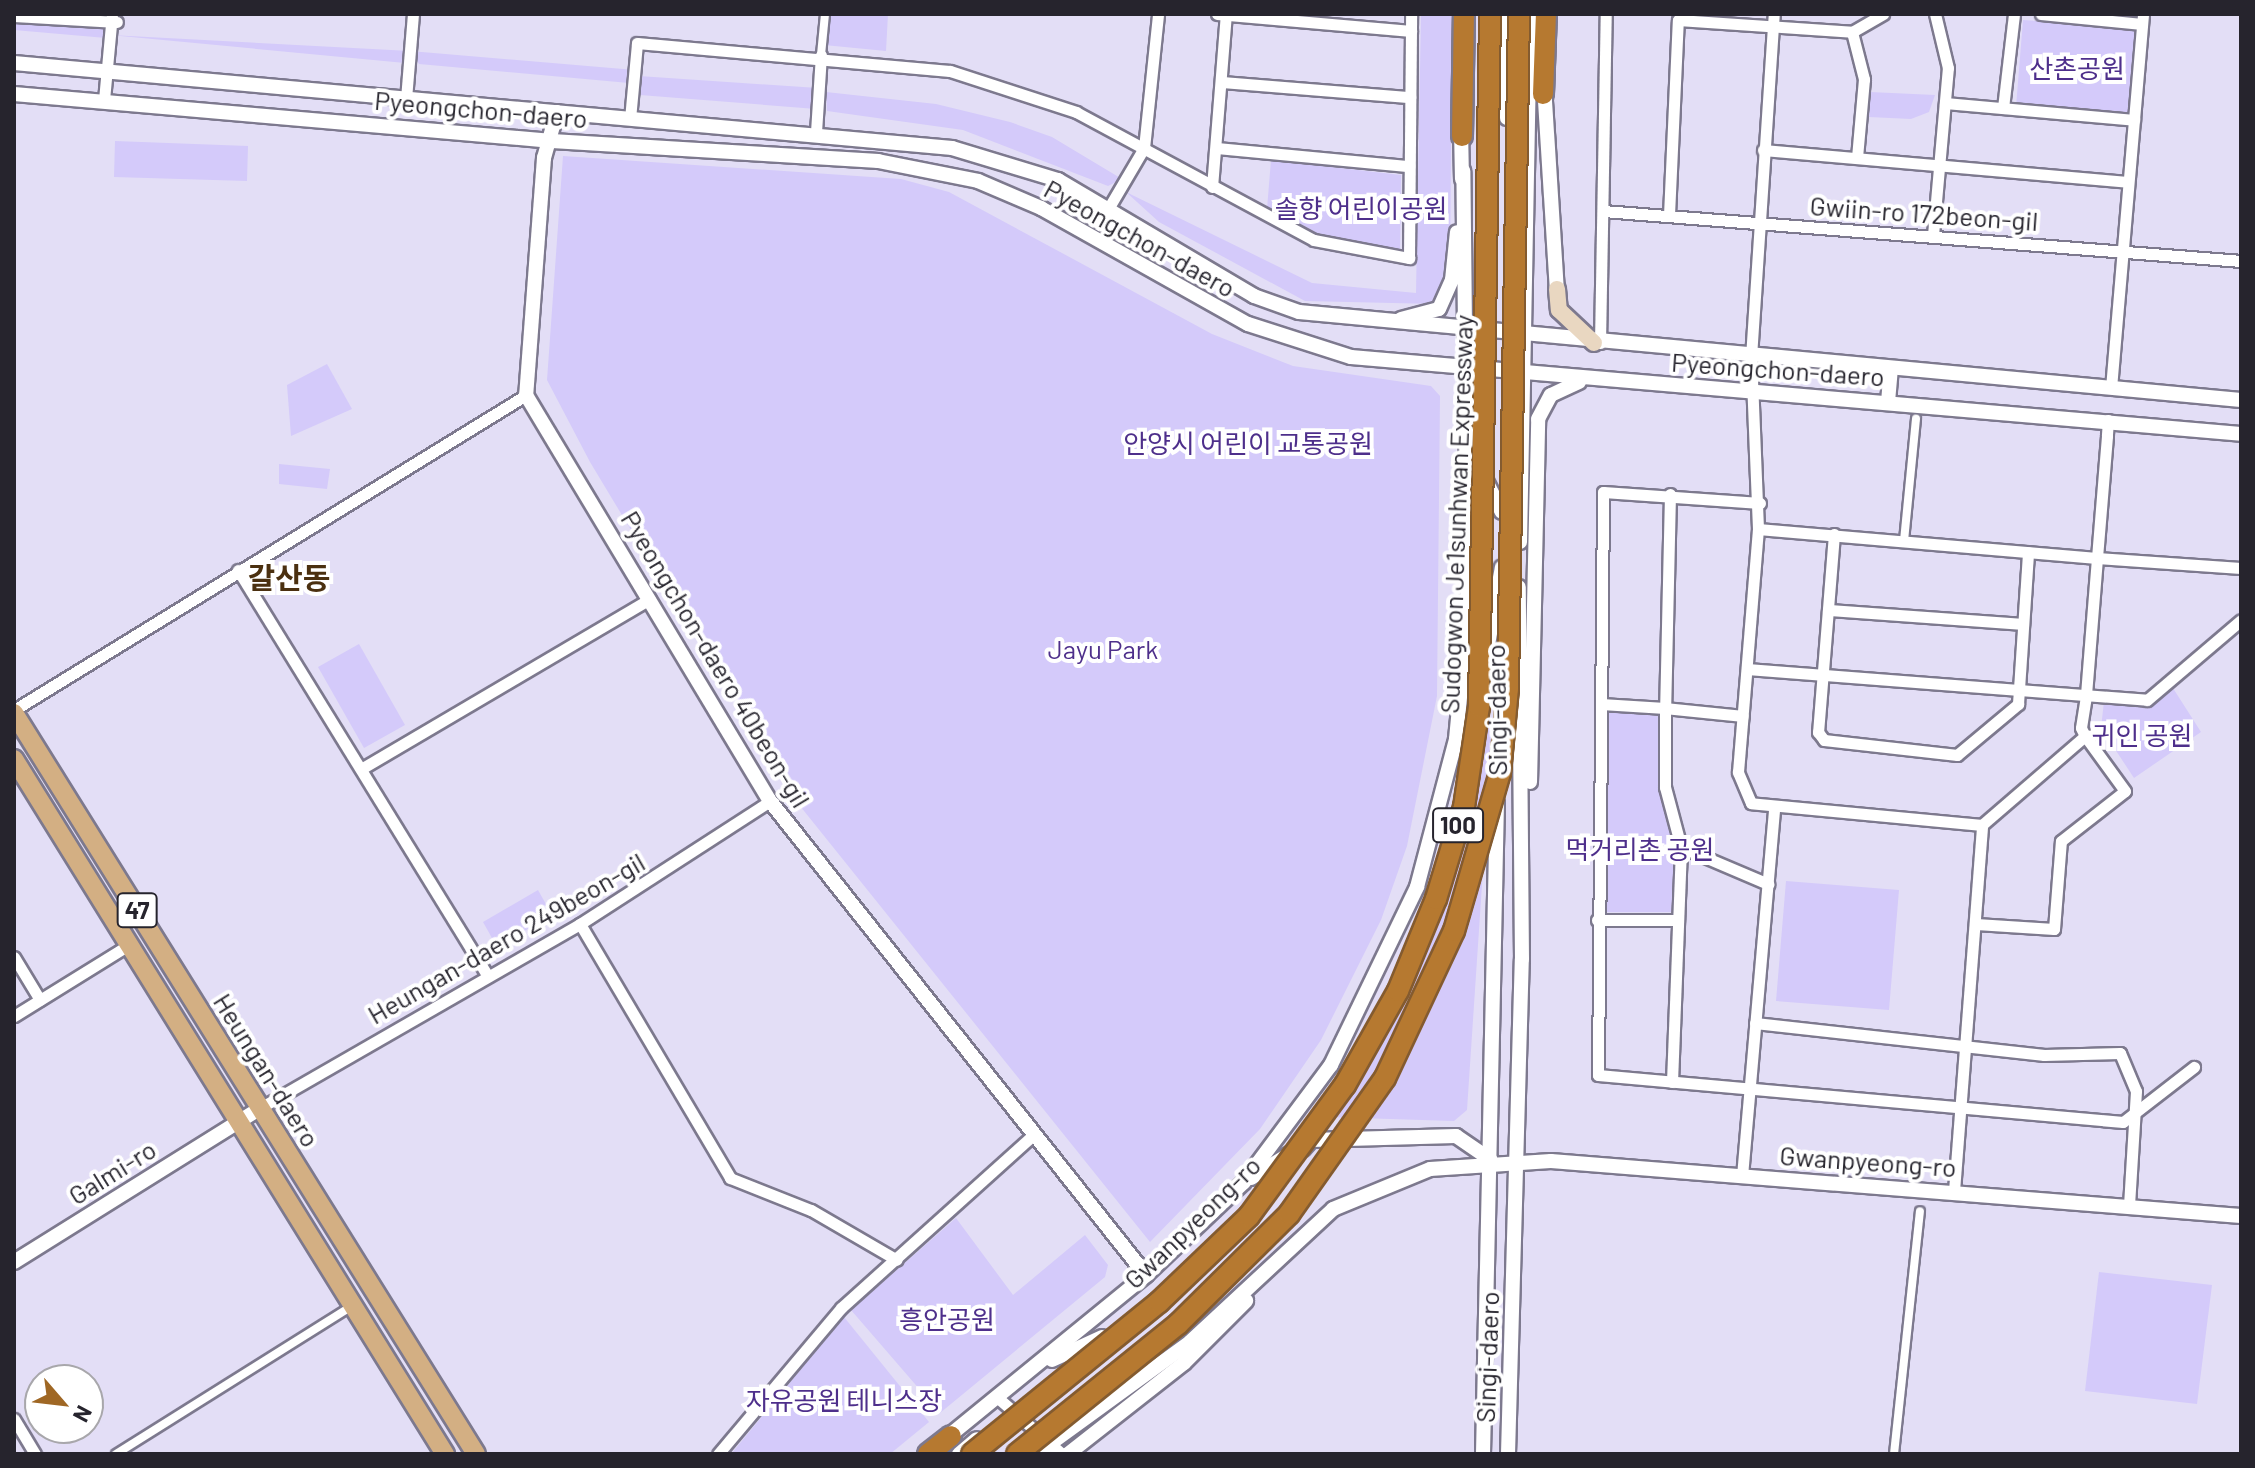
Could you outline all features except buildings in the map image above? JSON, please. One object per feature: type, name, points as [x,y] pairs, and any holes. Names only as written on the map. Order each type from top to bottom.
[{"type":"highway","points":[[1462,136],[1464,14]]},
{"type":"highway","name":"Sudogwon Je1sunhwan Expressway","points":[[972,1454],[1159,1302],[1268,1194],[1345,1085],[1398,991],[1436,899],[1464,807],[1479,707],[1490,14]]},
{"type":"highway","name":"Sudogwon Je1sunhwan Expressway","points":[[1017,1454],[1178,1324],[1289,1214],[1385,1078],[1454,931],[1500,773],[1508,689],[1519,14]]},
{"type":"highway","points":[[1543,94],[1548,14]]},
{"type":"highway","points":[[928,1454],[955,1445]]},
{"type":"main road","points":[[1557,289],[1559,310],[1597,343]]},
{"type":"main road","name":"Heungan-daero","points":[[14,712],[476,1454]]},
{"type":"main road","points":[[15,761],[37,750]]},
{"type":"main road","name":"Heungan-daero","points":[[15,761],[445,1454]]},
{"type":"main road","points":[[282,1193],[304,1178]]},
{"type":"street","points":[[406,99],[413,14]]},
{"type":"street","points":[[816,132],[825,14]]},
{"type":"street","points":[[1108,209],[1144,148],[1158,14]]},
{"type":"street","points":[[1217,14],[1411,31]]},
{"type":"street","points":[[1212,187],[1226,14]]},
{"type":"street","points":[[630,119],[637,43],[821,55],[1013,87],[1144,148],[1314,240],[1409,258],[1411,14]]},
{"type":"street","points":[[920,1454],[955,1445],[998,1398],[1146,1275],[1243,1183],[1331,1065],[1382,969],[1440,813],[1465,666],[1470,368],[1456,14]]},
{"type":"street","name":"Singi-daero","points":[[1483,1454],[1502,567],[1508,14]]},
{"type":"street","name":"Singi-daero","points":[[1508,1454],[1522,959],[1519,565],[1528,336],[1530,14]]},
{"type":"street","points":[[1597,343],[1606,14]]},
{"type":"street","points":[[1669,215],[1678,20],[1774,19],[1852,32],[1883,14]]},
{"type":"street","points":[[1933,235],[1947,54],[1935,14]]},
{"type":"street","points":[[2003,108],[2014,14]]},
{"type":"street","points":[[2041,14],[2143,19],[2111,388]]},
{"type":"street","points":[[14,16],[113,19],[104,100]]},
{"type":"street","points":[[1774,19],[1751,357],[1760,503],[1740,790],[1751,803],[1774,809],[1982,825],[2085,736]]},
{"type":"street","points":[[1852,32],[1864,79],[1857,158]]},
{"type":"street","name":"Pyeongchon-daero","points":[[14,63],[630,119],[816,132],[989,156],[1058,180],[1254,296],[1299,312],[1377,323],[2241,400]]},
{"type":"street","points":[[1222,82],[1410,97]]},
{"type":"street","name":"Pyeongchon-daero","points":[[14,94],[552,141],[878,161],[957,176],[1041,208],[1215,308],[1291,342],[1351,357],[1527,374],[1752,388],[2241,434]]},
{"type":"street","points":[[1528,304],[1543,94]]},
{"type":"street","points":[[1543,94],[1557,289]]},
{"type":"street","points":[[1945,103],[2134,120]]},
{"type":"street","points":[[14,712],[238,570],[526,395],[544,158],[552,141],[557,112]]},
{"type":"street","points":[[1217,148],[1409,166]]},
{"type":"street","points":[[1763,150],[2128,182]]},
{"type":"street","points":[[1377,323],[1439,309],[1452,280],[1463,171]]},
{"type":"street","name":"Gwiin-ro 172beon-gil","points":[[1603,211],[2241,261]]},
{"type":"street","points":[[1888,402],[1891,368]]},
{"type":"street","points":[[1522,959],[1535,649],[1538,419],[1566,384],[1600,379]]},
{"type":"street","name":"Pyeongchon-daero 40beon-gil","points":[[526,395],[770,801],[1030,1138],[1146,1275]]},
{"type":"street","points":[[1904,541],[1916,419]]},
{"type":"street","points":[[1976,924],[2054,929],[2061,841],[2125,791],[2085,736],[2108,420]]},
{"type":"street","points":[[1469,447],[1502,512]]},
{"type":"street","points":[[1760,503],[1670,494],[1603,492],[1598,1075],[2123,1122],[2194,1067]]},
{"type":"street","points":[[1670,494],[1665,787],[1681,847],[1672,1082]]},
{"type":"street","points":[[1758,529],[2241,568]]},
{"type":"street","points":[[1834,534],[1818,732],[1824,740],[1957,755],[2018,704],[2028,552]]},
{"type":"street","points":[[1519,565],[1535,649]]},
{"type":"street","points":[[1243,1183],[1311,1140],[1398,978],[1433,889],[1461,799],[1502,567]]},
{"type":"street","points":[[238,570],[487,975]]},
{"type":"street","points":[[361,769],[650,599]]},
{"type":"street","points":[[1828,610],[2021,624]]},
{"type":"street","points":[[1747,669],[2147,700],[2241,620]]},
{"type":"street","points":[[1601,704],[1743,716]]},
{"type":"street","name":"Heungan-daero 249beon-gil","points":[[260,1108],[580,924],[770,801]]},
{"type":"street","points":[[1742,1176],[1774,809]]},
{"type":"street","points":[[1954,1191],[1982,825]]},
{"type":"street","points":[[1681,847],[1768,884]]},
{"type":"street","points":[[1597,920],[1677,920]]},
{"type":"street","points":[[580,924],[730,1178],[811,1210],[897,1260]]},
{"type":"street","points":[[14,1016],[130,944]]},
{"type":"street","points":[[14,957],[40,1000]]},
{"type":"street","points":[[1755,1023],[1966,1042],[2044,1055],[2120,1053],[2137,1110],[2129,1206]]},
{"type":"street","name":"Galmi-ro","points":[[14,1262],[260,1108]]},
{"type":"street","points":[[1311,1140],[1456,1136],[1491,1160]]},
{"type":"street","points":[[718,1454],[841,1308],[1030,1138]]},
{"type":"street","name":"Gwanpyeong-ro","points":[[955,1445],[1012,1411],[1102,1337],[1311,1140]]},
{"type":"street","name":"Gwanpyeong-ro","points":[[1036,1454],[1062,1452],[1333,1209],[1430,1169],[1491,1160],[1516,1160],[1954,1191],[2241,1216]]},
{"type":"street","points":[[998,1398],[1062,1452],[1202,1347],[1333,1209]]},
{"type":"street","points":[[1894,1454],[1920,1211]]},
{"type":"street","points":[[116,1454],[353,1306]]},
{"type":"street","points":[[1031,1370],[1102,1337]]},
{"type":"street","points":[[14,1419],[35,1454]]},
{"type":"green space","points":[[827,14],[888,14],[886,51],[824,45]]},
{"type":"green space","points":[[1421,14],[1452,14],[1450,283],[1436,304],[1305,301],[1159,222],[1126,192],[1312,283],[1416,293]]},
{"type":"green space","points":[[14,18],[107,24],[106,38],[14,30]]},
{"type":"green space","name":"산촌공원","points":[[2023,20],[2137,28],[2131,115],[2016,107]]},
{"type":"green space","points":[[110,35],[410,51],[635,70],[629,83],[419,64],[411,52],[405,63]]},
{"type":"green space","points":[[639,76],[818,88],[816,109],[640,95]]},
{"type":"green space","points":[[826,92],[936,104],[1010,122],[1052,137],[1122,179],[1108,186],[963,130],[827,111]]},
{"type":"green space","points":[[1870,92],[1935,95],[1929,112],[1911,119],[1869,117]]},
{"type":"green space","points":[[115,141],[248,146],[247,181],[114,177]]},
{"type":"green space","name":"Jayu Park","points":[[563,156],[901,179],[949,192],[1212,334],[1293,366],[1431,386],[1440,396],[1437,696],[1407,846],[1381,920],[1321,1040],[1260,1129],[1150,1242],[788,791],[590,462],[547,380]]},
{"type":"green space","name":"솔향 어린이공원","points":[[1271,160],[1401,175],[1400,252],[1299,229],[1267,209]]},
{"type":"green space","points":[[327,364],[352,409],[291,436],[287,385]]},
{"type":"green space","points":[[279,464],[330,469],[327,489],[279,484]]},
{"type":"green space","points":[[359,644],[405,725],[364,748],[318,667]]},
{"type":"green space","name":"귀인 공원","points":[[2171,685],[2201,732],[2134,778],[2101,728],[2104,701],[2149,704]]},
{"type":"green space","name":"먹거리촌 공원","points":[[1604,708],[1659,714],[1659,787],[1678,848],[1672,912],[1604,912]]},
{"type":"green space","points":[[1493,720],[1467,1110],[1454,1121],[1326,1117],[1404,983],[1482,721]]},
{"type":"green space","points":[[1786,881],[1899,890],[1889,1010],[1776,1001]]},
{"type":"green space","points":[[538,890],[552,915],[497,947],[483,922]]},
{"type":"green space","name":"흥안공원","points":[[956,1218],[1013,1295],[1085,1235],[1108,1265],[1105,1277],[940,1413],[851,1310]]},
{"type":"green space","points":[[2099,1272],[2212,1285],[2197,1404],[2085,1391]]},
{"type":"green space","name":"자유공원 테니스장","points":[[844,1317],[929,1422],[890,1454],[731,1454]]},
{"type":"district","name":"갈산동","points":[[289,577]]},
{"type":"park label","name":"안양시 어린이 교통공원","points":[[1248,443]]}]
